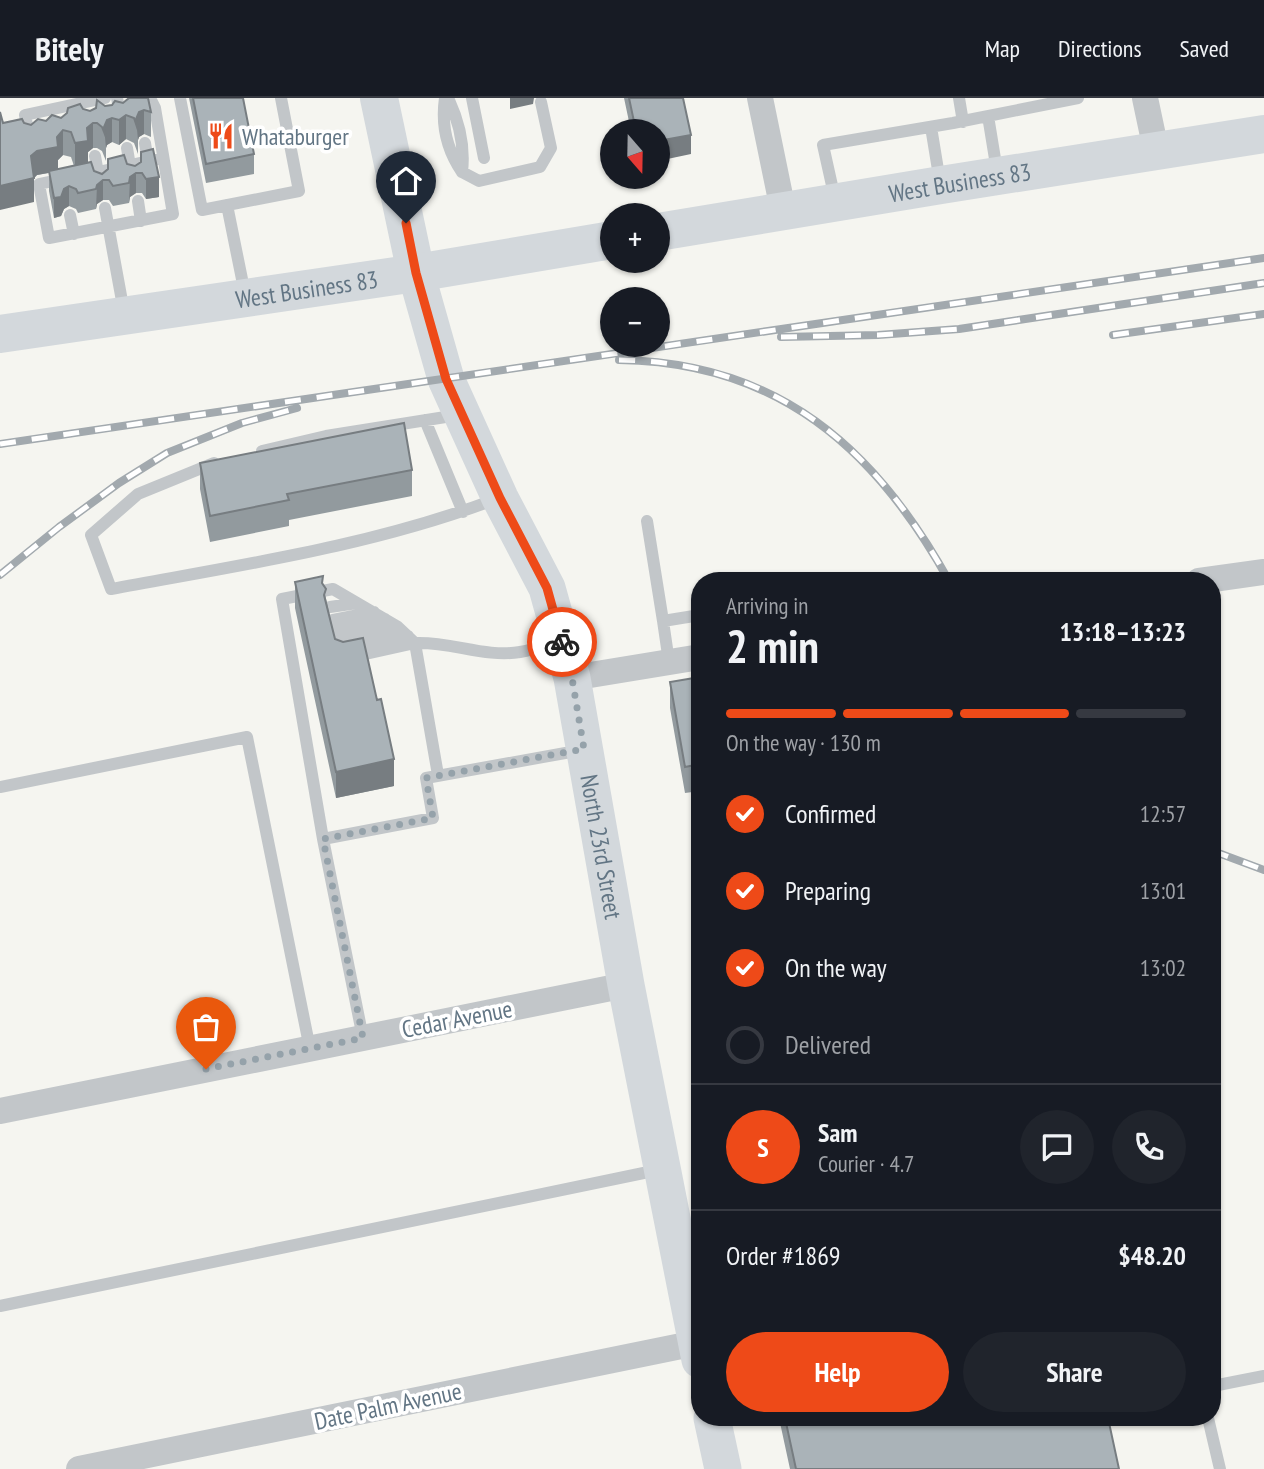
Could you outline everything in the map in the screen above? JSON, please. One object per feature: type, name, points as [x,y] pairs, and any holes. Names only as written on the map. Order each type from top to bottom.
[{"type":"main road","points":[[379,98],[416,273]]},
{"type":"main road","name":"West Business 83","points":[[670,230],[941,184],[1264,135]]},
{"type":"main road","name":"West Business 83","points":[[0,334],[416,273],[600,242]]},
{"type":"main road","name":"North 23rd Street","points":[[416,273],[446,379],[500,498],[547,588],[562,640],[572,678],[626,985],[691,1316]]},
{"type":"main road","points":[[714,1426],[723,1469]]},
{"type":"street","points":[[760,98],[783,211]]},
{"type":"street","points":[[1145,98],[1156,150]]},
{"type":"street","points":[[1221,578],[1264,572]]},
{"type":"street","points":[[572,678],[691,658]]},
{"type":"street","name":"Cedar Avenue","points":[[0,1111],[626,985]]},
{"type":"street","name":"Date Palm Avenue","points":[[79,1469],[691,1352]]},
{"type":"lane","points":[[117,98],[121,119]]},
{"type":"lane","points":[[36,170],[49,239],[173,214],[155,108],[150,98]]},
{"type":"lane","points":[[180,98],[202,210],[299,191],[281,98]]},
{"type":"lane","points":[[446,98],[456,115],[464,155],[462,172],[479,181],[540,167],[551,148],[541,102]]},
{"type":"lane","points":[[472,98],[484,158]]},
{"type":"lane","points":[[959,98],[962,122]]},
{"type":"lane","points":[[836,202],[822,145],[962,122],[1077,98]]},
{"type":"lane","points":[[30,141],[25,115],[40,118],[85,109],[104,102]]},
{"type":"lane","points":[[988,116],[998,176]]},
{"type":"lane","points":[[931,127],[941,184]]},
{"type":"lane","points":[[145,144],[148,162]]},
{"type":"lane","points":[[127,148],[132,172]]},
{"type":"lane","points":[[113,151],[116,169]]},
{"type":"lane","points":[[94,156],[99,179]]},
{"type":"lane","points":[[39,184],[99,179],[116,169],[132,172],[148,162],[163,158]]},
{"type":"lane","points":[[62,183],[65,163]]},
{"type":"lane","points":[[50,167],[62,183]]},
{"type":"lane","points":[[138,201],[141,221]]},
{"type":"lane","points":[[227,205],[246,298]]},
{"type":"lane","points":[[105,208],[124,316]]},
{"type":"lane","points":[[70,215],[74,234]]},
{"type":"lane","points":[[249,454],[326,436],[461,414]]},
{"type":"lane","points":[[425,420],[463,512]]},
{"type":"lane","points":[[223,461],[138,494],[91,535],[111,589],[258,562],[385,534],[463,512],[500,498]]},
{"type":"lane","points":[[647,521],[669,662]]},
{"type":"lane","points":[[363,1038],[323,839],[296,642],[282,600],[333,589],[407,635],[438,775]]},
{"type":"lane","points":[[336,634],[357,603]]},
{"type":"lane","points":[[336,634],[379,616]]},
{"type":"lane","points":[[663,621],[691,616]]},
{"type":"lane","points":[[336,634],[407,635],[485,652],[520,653],[562,640]]},
{"type":"lane","points":[[336,634],[407,635]]},
{"type":"lane","points":[[0,787],[247,737],[310,1049]]},
{"type":"lane","points":[[323,839],[433,818],[426,778],[584,749]]},
{"type":"lane","points":[[0,1306],[662,1169]]},
{"type":"lane","points":[[1221,1384],[1264,1376]]},
{"type":"lane","points":[[1210,1426],[1220,1469]]},
{"type":"building","points":[[129,98],[148,98],[151,112],[139,112],[136,119],[138,130],[134,118],[126,115],[119,120],[107,120],[104,127],[106,137],[97,123],[87,128],[88,141],[75,143],[71,132],[63,130],[57,137],[58,147],[37,151],[31,156],[34,178],[0,186],[0,112],[3,123],[22,119],[24,123],[31,125],[38,119],[46,121],[52,115],[61,118],[68,108],[80,104],[83,109],[90,111],[96,108],[97,100],[105,106],[112,105],[115,101],[123,103]]},
{"type":"building","name":"Whataburger","points":[[193,98],[243,98],[254,154],[206,164]]},
{"type":"building","points":[[629,98],[683,98],[691,135],[670,139],[670,119],[633,119]]},
{"type":"building","points":[[153,149],[159,177],[146,179],[142,173],[136,173],[130,177],[129,183],[113,186],[109,180],[103,180],[96,189],[78,193],[69,186],[64,189],[61,197],[54,198],[49,171],[91,162],[94,171],[102,174],[108,169],[108,159],[124,155],[127,164],[135,166],[141,162],[141,152]]},
{"type":"building","points":[[404,423],[412,470],[287,494],[289,500],[210,516],[200,463]]},
{"type":"building","points":[[323,576],[322,583],[326,589],[324,595],[335,639],[343,642],[363,638],[377,700],[381,699],[394,759],[336,772],[295,582]]},
{"type":"building","points":[[691,678],[691,766],[685,767],[670,682]]},
{"type":"building","points":[[787,1426],[1110,1426],[1119,1469],[796,1469]]},
{"type":"railway","points":[[0,444],[1264,258]]},
{"type":"railway","points":[[781,337],[878,335],[959,329],[1264,283]]},
{"type":"railway","points":[[1113,335],[1264,314]]},
{"type":"railway","points":[[619,360],[676,365],[727,377],[773,395],[816,421],[854,453],[888,490],[920,533],[944,572]]},
{"type":"railway","points":[[0,575],[119,483],[167,453],[242,423],[297,408]]},
{"type":"railway","points":[[1221,854],[1264,870]]},
{"type":"way so far","points":[[206,1069],[363,1038],[323,839],[433,818],[426,778],[584,749],[572,678],[562,642]]},
{"type":"place","name":"Whataburger","points":[[221,136]]},
{"type":"route","points":[[406,223],[416,273],[446,379],[500,498],[547,588],[562,642]]}]
